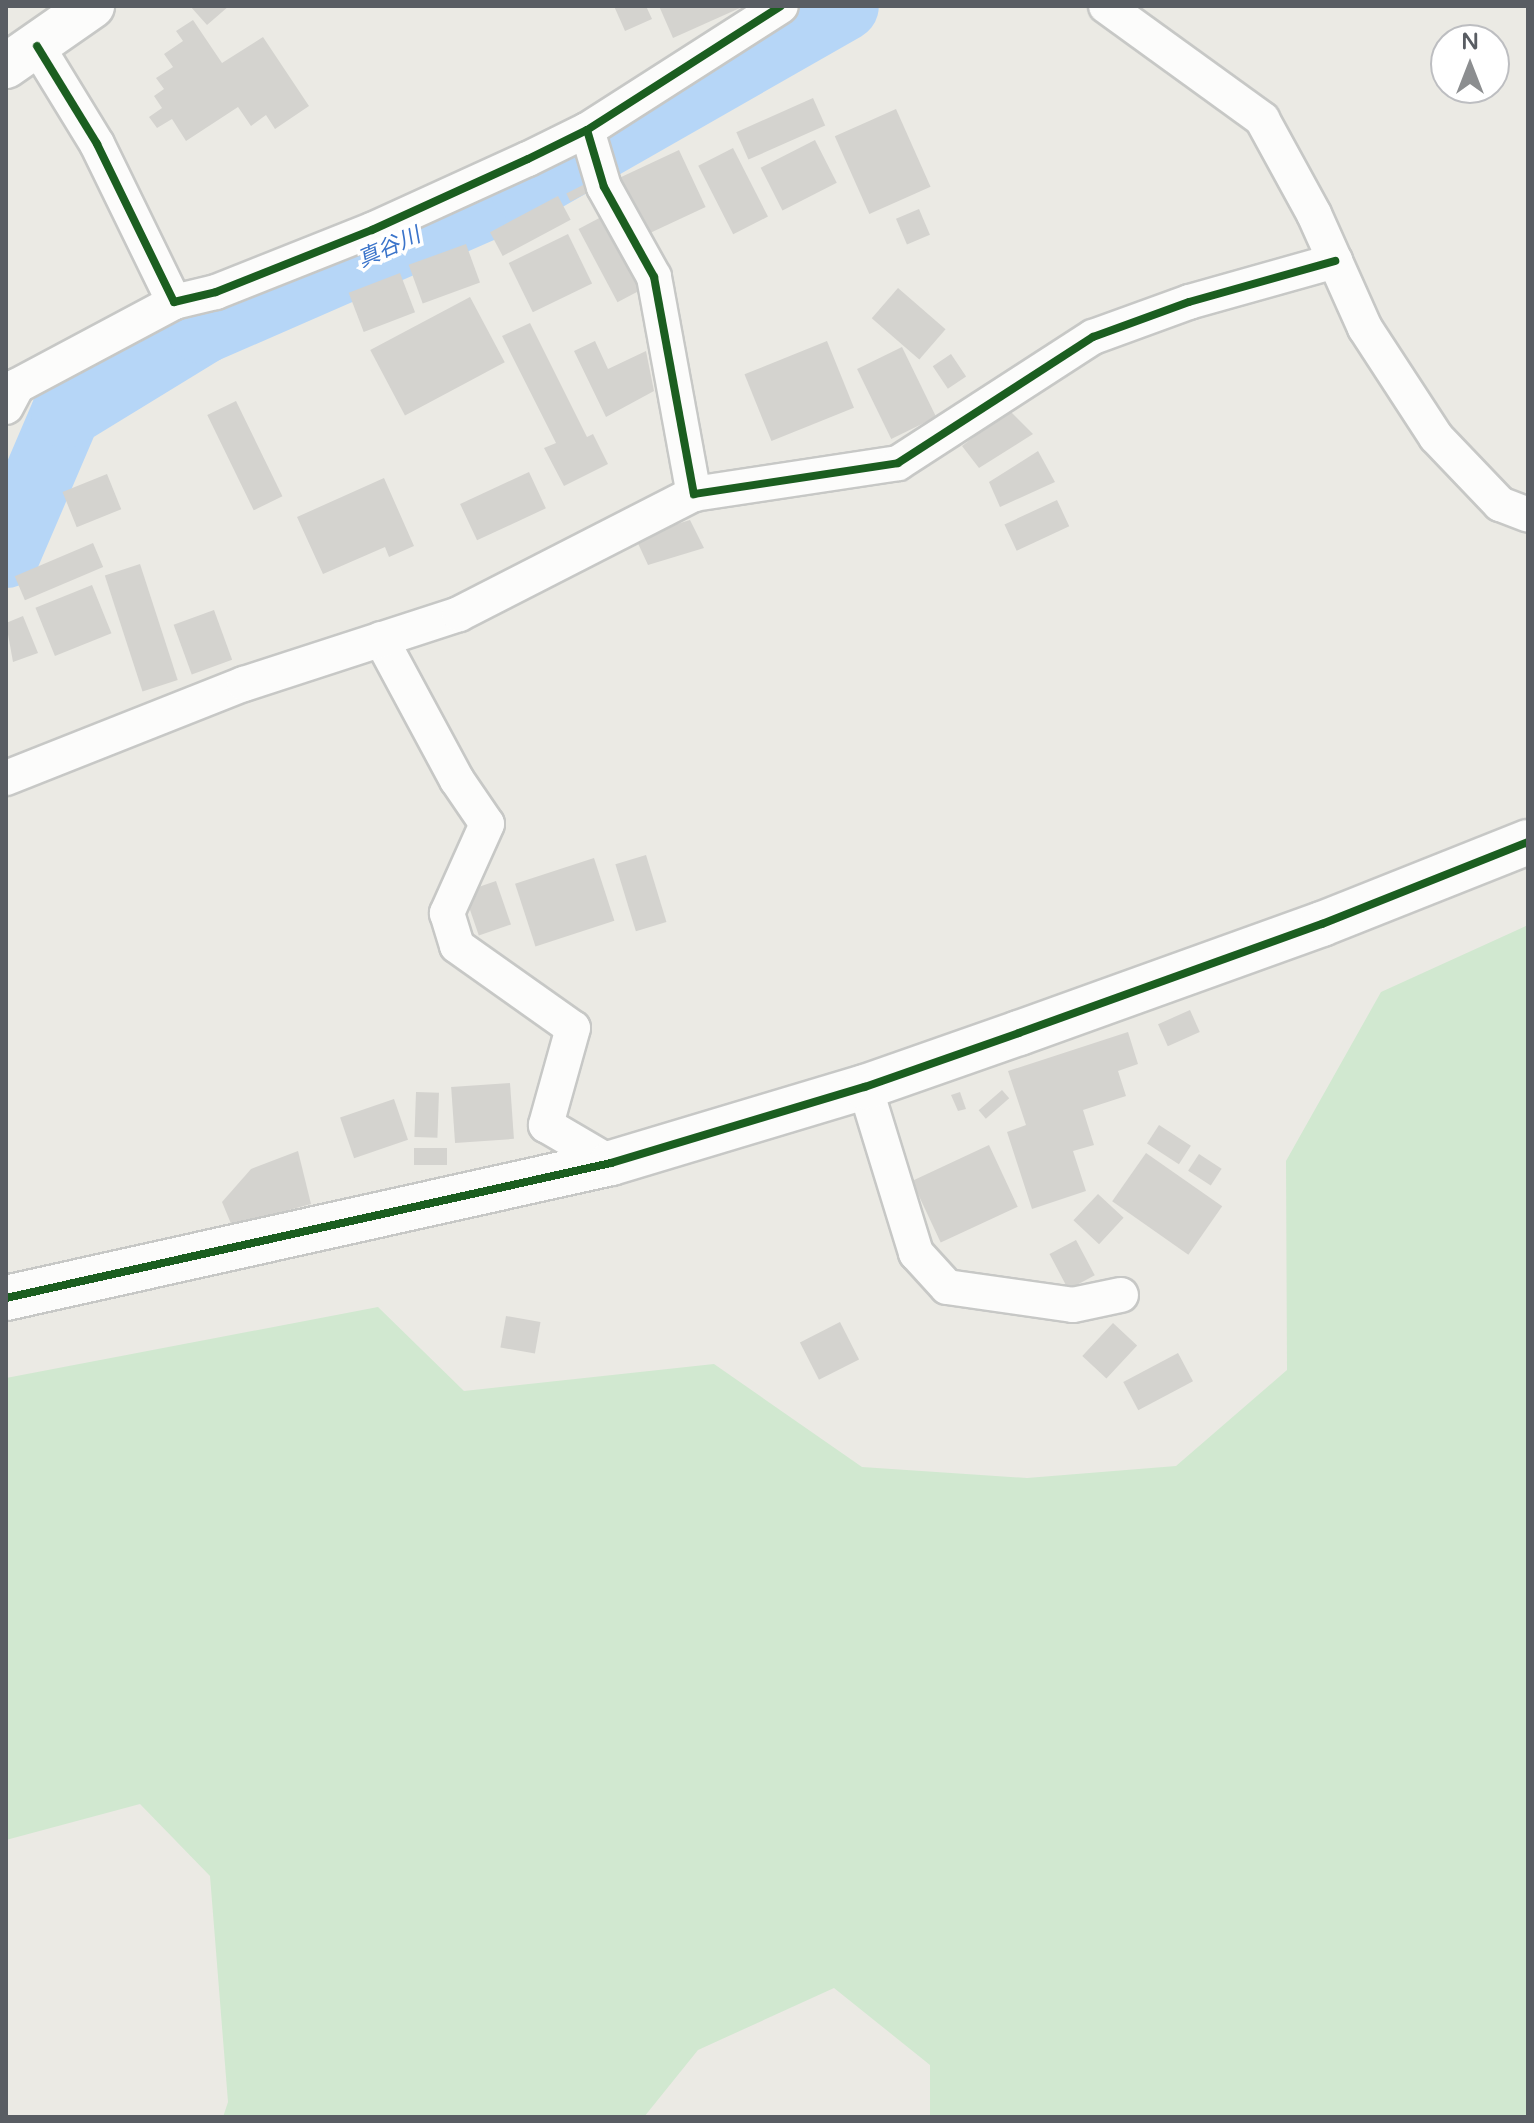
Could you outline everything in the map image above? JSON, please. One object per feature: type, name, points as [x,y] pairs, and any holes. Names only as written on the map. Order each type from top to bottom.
[{"type":"street","points":[[92,6],[21,56],[97,144],[174,302]]},
{"type":"street","points":[[6,407],[17,386],[174,302],[216,292],[372,230],[587,131],[781,6]]},
{"type":"street","points":[[1106,6],[1262,119],[1335,261],[1365,328],[1436,437],[1500,504],[1528,515]]},
{"type":"street","points":[[587,131],[604,187],[654,277],[694,494]]},
{"type":"street","points":[[6,778],[244,684],[459,614],[694,494],[898,463],[1093,337],[1189,302],[1335,261]]},
{"type":"street","points":[[381,639],[457,780],[487,824],[447,913],[457,946],[573,1028],[546,1125],[611,1163]]},
{"type":"street","points":[[6,1298],[611,1163],[865,1087],[1322,924],[1528,842]]},
{"type":"street","points":[[865,1087],[916,1253],[947,1287],[1073,1305],[1121,1295]]},
{"type":"green space","points":[[1528,925],[1528,2117],[930,2117],[930,2065],[834,1988],[698,2050],[644,2117],[223,2117],[228,2102],[210,1876],[140,1804],[6,1840],[6,1378],[378,1307],[464,1391],[714,1364],[862,1467],[1027,1478],[1176,1466],[1287,1370],[1286,1161],[1381,992]]},
{"type":"building","points":[[190,6],[229,6],[207,25]]},
{"type":"building","points":[[614,6],[646,6],[652,19],[625,31]]},
{"type":"building","points":[[659,6],[738,6],[740,8],[673,38]]},
{"type":"building","points":[[193,20],[222,63],[263,37],[309,106],[275,129],[266,115],[251,126],[238,107],[186,141],[172,119],[157,128],[149,117],[162,108],[154,96],[164,89],[156,78],[173,67],[164,54],[183,41],[176,31]]},
{"type":"building","points":[[813,98],[825,125],[748,160],[736,132]]},
{"type":"building","points":[[896,109],[931,187],[869,214],[835,136]]},
{"type":"building","points":[[815,140],[837,183],[782,210],[761,168]]},
{"type":"building","points":[[733,148],[768,217],[733,234],[698,166]]},
{"type":"building","points":[[679,150],[706,207],[640,238],[614,180]]},
{"type":"building","points":[[585,184],[589,192],[570,202],[566,194]]},
{"type":"building","points":[[558,196],[571,220],[503,256],[490,232]]},
{"type":"building","points":[[919,209],[930,235],[907,245],[896,219]]},
{"type":"building","points":[[605,215],[644,288],[617,302],[579,229]]},
{"type":"building","points":[[568,234],[592,283],[533,312],[509,263]]},
{"type":"building","points":[[466,244],[480,283],[423,303],[409,265]]},
{"type":"building","points":[[400,273],[415,312],[364,332],[349,293]]},
{"type":"building","points":[[898,288],[946,329],[919,360],[872,318]]},
{"type":"building","points":[[470,297],[505,362],[405,415],[370,350]]},
{"type":"building","points":[[530,323],[587,437],[593,434],[608,464],[564,486],[544,448],[556,443],[502,336]]},
{"type":"building","points":[[595,341],[608,369],[646,351],[654,391],[606,417],[574,351]]},
{"type":"building","points":[[827,341],[854,408],[771,441],[744,374]]},
{"type":"building","points":[[902,347],[936,417],[891,439],[857,369]]},
{"type":"building","points":[[951,354],[966,376],[948,389],[933,366]]},
{"type":"building","points":[[236,401],[282,496],[254,510],[207,415]]},
{"type":"building","points":[[1009,410],[1033,434],[979,468],[962,446]]},
{"type":"building","points":[[1038,451],[1055,482],[1000,507],[989,482]]},
{"type":"building","points":[[529,472],[546,508],[477,540],[460,504]]},
{"type":"building","points":[[107,474],[121,509],[77,527],[62,492]]},
{"type":"building","points":[[384,478],[414,546],[389,557],[385,547],[323,574],[297,517]]},
{"type":"building","points":[[1057,500],[1069,526],[1017,551],[1004,525]]},
{"type":"building","points":[[690,520],[704,548],[648,565],[635,537]]},
{"type":"building","points":[[93,543],[103,567],[25,600],[15,576]]},
{"type":"building","points":[[140,564],[178,680],[143,691],[105,575]]},
{"type":"building","points":[[92,585],[111,633],[55,656],[35,608]]},
{"type":"building","points":[[214,610],[232,660],[192,675],[174,625]]},
{"type":"building","points":[[23,616],[38,653],[13,662],[6,623]]},
{"type":"building","points":[[646,855],[666,922],[636,931],[615,864]]},
{"type":"building","points":[[594,858],[614,921],[535,946],[515,884]]},
{"type":"building","points":[[496,881],[511,924],[479,936],[464,892]]},
{"type":"building","points":[[1190,1010],[1200,1032],[1168,1046],[1158,1024]]},
{"type":"building","points":[[1128,1032],[1138,1064],[1118,1071],[1126,1096],[1083,1110],[1094,1145],[1073,1151],[1086,1191],[1032,1209],[1007,1132],[1026,1125],[1008,1071]]},
{"type":"building","points":[[510,1083],[514,1139],[455,1143],[451,1087]]},
{"type":"building","points":[[1002,1090],[1009,1098],[986,1119],[979,1110]]},
{"type":"building","points":[[416,1092],[439,1093],[437,1138],[414,1137]]},
{"type":"building","points":[[960,1092],[966,1109],[958,1111],[951,1095]]},
{"type":"building","points":[[394,1099],[408,1140],[354,1158],[340,1118]]},
{"type":"building","points":[[1159,1125],[1191,1146],[1179,1164],[1147,1143]]},
{"type":"building","points":[[989,1145],[1018,1207],[941,1243],[912,1181]]},
{"type":"building","points":[[414,1148],[447,1148],[447,1165],[414,1165]]},
{"type":"building","points":[[298,1151],[311,1204],[232,1226],[222,1202],[251,1169]]},
{"type":"building","points":[[1146,1153],[1222,1206],[1188,1255],[1112,1201]]},
{"type":"building","points":[[1199,1154],[1222,1169],[1211,1185],[1188,1171]]},
{"type":"building","points":[[1098,1194],[1124,1218],[1099,1244],[1073,1220]]},
{"type":"building","points":[[1076,1240],[1095,1275],[1068,1289],[1050,1254]]},
{"type":"building","points":[[506,1316],[540,1322],[535,1354],[500,1348]]},
{"type":"building","points":[[840,1322],[859,1359],[819,1380],[800,1342]]},
{"type":"building","points":[[1113,1323],[1137,1346],[1106,1378],[1082,1356]]},
{"type":"building","points":[[1178,1353],[1193,1381],[1138,1410],[1123,1382]]},
{"type":"waterway","name":"真谷川","points":[[6,553],[66,413],[203,329],[525,188],[844,6]]},
{"type":"cycle path","points":[[37,46],[97,144],[174,302],[216,292],[372,230],[528,159],[587,130],[781,6]]},
{"type":"cycle path","points":[[587,130],[604,187],[654,277],[694,494],[898,463],[1093,337],[1189,302],[1335,261]]},
{"type":"cycle path","points":[[6,1298],[611,1163],[865,1087],[1322,924],[1528,842]]}]
